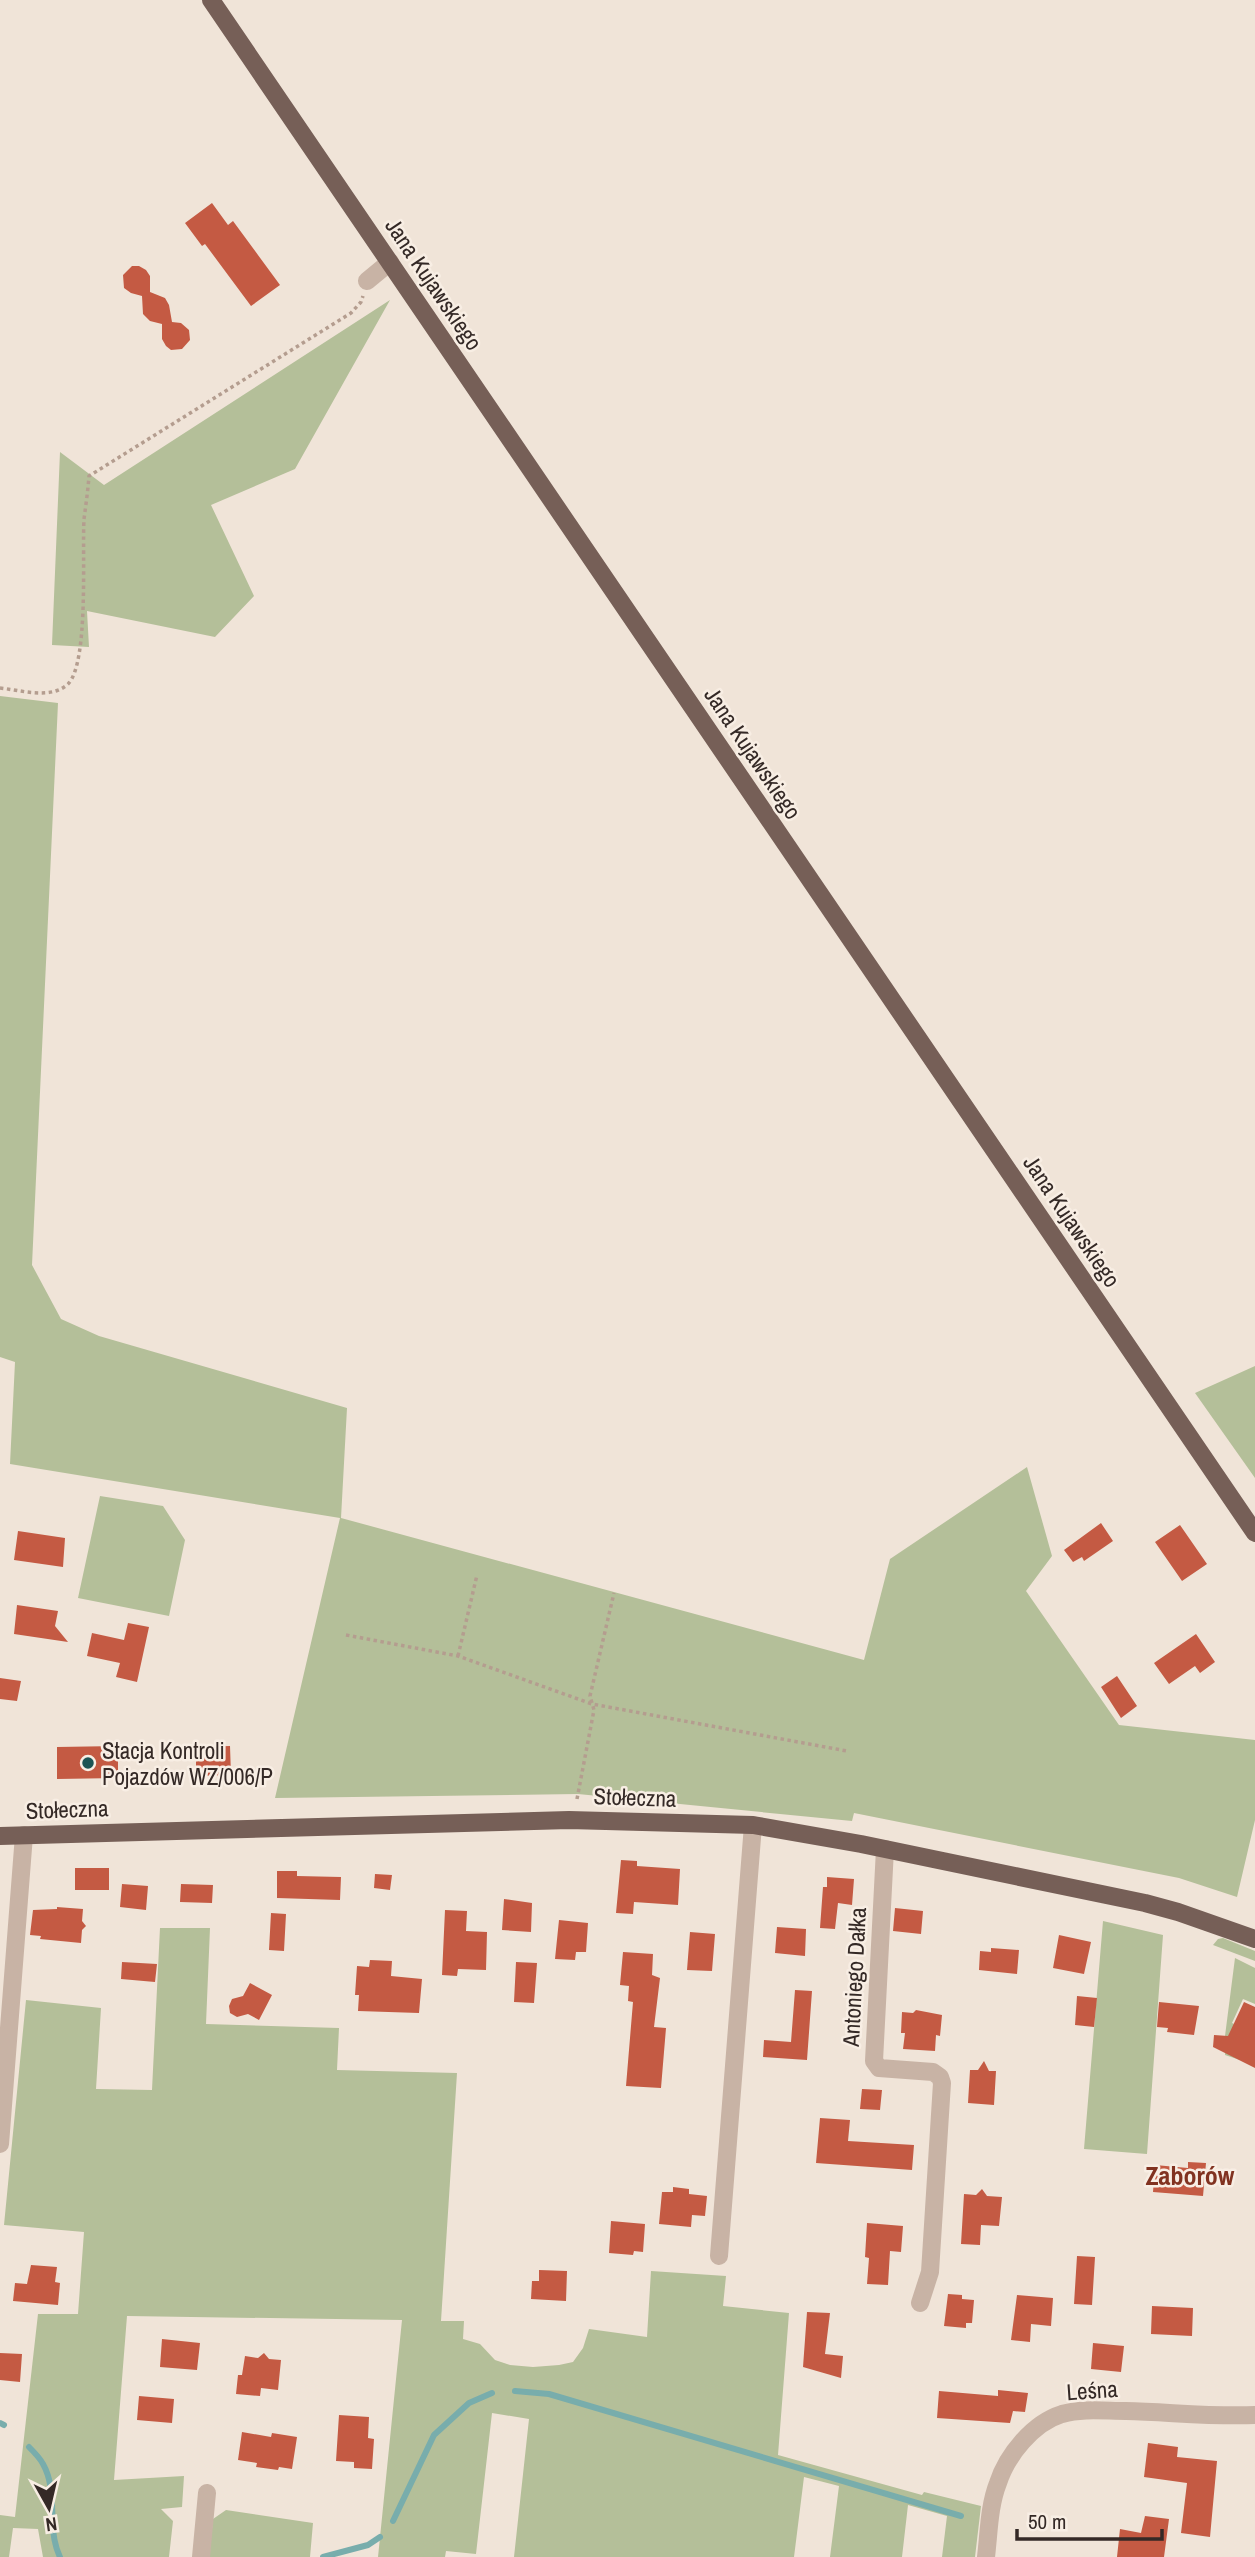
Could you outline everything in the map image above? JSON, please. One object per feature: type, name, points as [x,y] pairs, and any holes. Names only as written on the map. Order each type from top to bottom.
[{"type":"main road","name":"Jana Kujawskiego","points":[[211,0],[1255,1533]]},
{"type":"main road","name":"Stołeczna","points":[[0,1836],[569,1820],[752,1825],[885,1849],[1145,1903],[1204,1920],[1255,1939]]},
{"type":"street","points":[[367,281],[390,262]]},
{"type":"street","points":[[719,2256],[752,1825]]},
{"type":"street","points":[[0,2144],[24,1835]]},
{"type":"street","name":"Antoniego Dałka","points":[[885,1849],[874,2061],[879,2068],[933,2073],[940,2077],[942,2083],[930,2272],[920,2302]]},
{"type":"street","name":"Leśna","points":[[986,2557],[991,2509],[1008,2461],[1022,2442],[1054,2418],[1089,2410],[1255,2415]]},
{"type":"street","points":[[201,2557],[207,2493]]},
{"type":"path","points":[[0,688],[38,693],[56,691],[68,683],[75,671],[80,648],[84,520],[89,476],[351,313],[361,302],[367,281]]},
{"type":"path","points":[[458,1656],[477,1575]]},
{"type":"path","points":[[577,1799],[594,1710],[590,1696],[614,1593]]},
{"type":"path","points":[[346,1635],[458,1656],[592,1704],[848,1751]]},
{"type":"green space","points":[[390,300],[295,469],[211,505],[254,596],[215,637],[87,611],[89,647],[52,645],[60,452],[104,485]]},
{"type":"green space","points":[[0,696],[58,703],[32,1265],[61,1319],[99,1336],[347,1408],[341,1518],[864,1660],[890,1559],[1027,1467],[1052,1556],[1026,1591],[1119,1725],[1255,1740],[1255,1820],[1237,1897],[1179,1878],[854,1813],[852,1821],[578,1794],[275,1798],[340,1518],[10,1464],[15,1362],[0,1357]]},
{"type":"green space","points":[[1255,1366],[1255,1478],[1195,1393]]},
{"type":"green space","points":[[100,1496],[163,1506],[185,1540],[169,1616],[78,1598]]},
{"type":"green space","points":[[1103,1921],[1163,1935],[1147,2154],[1084,2149]]},
{"type":"green space","points":[[160,1928],[210,1928],[206,2024],[339,2028],[337,2070],[457,2073],[441,2321],[464,2321],[463,2339],[480,2344],[495,2360],[510,2365],[533,2367],[573,2362],[583,2348],[589,2329],[647,2337],[651,2271],[726,2276],[723,2306],[789,2313],[778,2455],[922,2495],[924,2492],[981,2506],[975,2557],[942,2557],[947,2516],[908,2505],[902,2557],[830,2557],[839,2486],[804,2477],[794,2557],[514,2557],[529,2419],[492,2413],[476,2554],[446,2551],[445,2557],[378,2557],[402,2320],[127,2316],[114,2480],[184,2476],[182,2507],[161,2509],[173,2521],[169,2557],[43,2557],[38,2529],[13,2528],[9,2557],[0,2557],[0,2515],[15,2517],[38,2314],[78,2314],[84,2232],[4,2225],[26,2000],[101,2008],[96,2089],[152,2090]]},
{"type":"green space","points":[[1223,1938],[1255,1951],[1255,1961],[1213,1945]]},
{"type":"green space","points":[[1235,1958],[1255,1968],[1255,2004],[1243,1999],[1232,2023],[1247,2030],[1249,2041],[1240,2060],[1225,2055]]},
{"type":"green space","points":[[226,2510],[313,2523],[310,2557],[209,2557],[213,2519]]},
{"type":"building","points":[[212,203],[228,225],[233,221],[280,285],[251,306],[205,244],[202,246],[185,223]]},
{"type":"building","points":[[132,266],[146,270],[150,276],[150,292],[165,298],[172,322],[181,323],[189,330],[190,340],[182,349],[171,350],[166,346],[162,339],[162,324],[150,321],[143,314],[142,296],[124,288],[123,275]]},
{"type":"building","points":[[1101,1523],[1113,1541],[1084,1561],[1082,1557],[1073,1562],[1064,1550]]},
{"type":"building","points":[[1180,1525],[1207,1564],[1182,1581],[1155,1542]]},
{"type":"building","points":[[18,1531],[65,1538],[63,1567],[14,1560]]},
{"type":"building","points":[[17,1605],[58,1611],[55,1626],[68,1642],[14,1634]]},
{"type":"building","points":[[128,1623],[149,1627],[137,1682],[116,1677],[120,1663],[87,1656],[92,1633],[124,1640]]},
{"type":"building","points":[[1196,1634],[1215,1662],[1200,1673],[1195,1666],[1169,1684],[1154,1663]]},
{"type":"building","points":[[1117,1676],[1137,1706],[1121,1718],[1101,1687]]},
{"type":"building","points":[[0,1678],[21,1681],[17,1701],[0,1699]]},
{"type":"building","name":"Stacja Kontroli Pojazdów WZ/006/P","points":[[118,1746],[118,1778],[57,1779],[57,1747]]},
{"type":"building","points":[[230,1746],[231,1775],[196,1776],[196,1747]]},
{"type":"building","points":[[621,1860],[637,1861],[637,1866],[680,1869],[678,1905],[634,1902],[633,1914],[616,1913]]},
{"type":"building","points":[[75,1868],[109,1868],[109,1890],[75,1890]]},
{"type":"building","points":[[277,1871],[297,1871],[297,1876],[341,1877],[340,1900],[277,1898]]},
{"type":"building","points":[[375,1874],[392,1875],[390,1890],[374,1888]]},
{"type":"building","points":[[827,1877],[854,1879],[852,1905],[838,1903],[835,1929],[820,1928],[823,1887],[827,1887]]},
{"type":"building","points":[[122,1884],[148,1886],[146,1910],[120,1907]]},
{"type":"building","points":[[181,1884],[213,1885],[212,1903],[180,1902]]},
{"type":"building","points":[[504,1899],[532,1903],[531,1932],[502,1930]]},
{"type":"building","points":[[57,1907],[83,1909],[82,1921],[86,1926],[82,1930],[81,1943],[40,1939],[41,1936],[30,1935],[33,1910]]},
{"type":"building","points":[[895,1908],[923,1911],[921,1934],[893,1931]]},
{"type":"building","points":[[445,1910],[467,1911],[466,1931],[487,1932],[486,1970],[458,1969],[457,1976],[442,1975]]},
{"type":"building","points":[[271,1913],[286,1914],[284,1951],[269,1950]]},
{"type":"building","points":[[559,1920],[588,1923],[586,1952],[576,1952],[575,1960],[555,1959]]},
{"type":"building","points":[[777,1927],[806,1929],[805,1956],[775,1953]]},
{"type":"building","points":[[690,1932],[715,1934],[712,1971],[687,1970]]},
{"type":"building","points":[[1059,1935],[1091,1942],[1084,1974],[1053,1968]]},
{"type":"building","points":[[991,1948],[1019,1950],[1017,1974],[979,1970],[980,1951],[991,1952]]},
{"type":"building","points":[[623,1952],[653,1954],[652,1975],[660,1978],[654,2027],[666,2028],[661,2088],[626,2086],[633,2002],[628,2001],[629,1986],[620,1985]]},
{"type":"building","points":[[370,1960],[392,1961],[391,1976],[422,1979],[419,2013],[358,2011],[359,1995],[355,1995],[357,1966],[369,1967]]},
{"type":"building","points":[[122,1962],[157,1964],[155,1982],[121,1979]]},
{"type":"building","points":[[516,1962],[537,1963],[534,2003],[514,2002]]},
{"type":"building","points":[[250,1983],[272,1995],[259,2020],[248,2014],[237,2017],[230,2013],[232,1999],[243,1996]]},
{"type":"building","points":[[795,1990],[812,1991],[807,2060],[763,2057],[764,2040],[791,2042]]},
{"type":"building","points":[[1077,1996],[1097,1998],[1094,2027],[1075,2025]]},
{"type":"building","points":[[1159,2002],[1199,2006],[1194,2035],[1167,2032],[1168,2028],[1157,2027]]},
{"type":"building","points":[[1244,2002],[1255,2007],[1255,2068],[1213,2047],[1214,2035],[1228,2036]]},
{"type":"building","points":[[916,2010],[942,2015],[935,2051],[903,2049],[905,2033],[901,2033],[902,2012],[913,2013]]},
{"type":"building","points":[[984,2061],[989,2071],[996,2071],[994,2105],[968,2103],[970,2070],[978,2070]]},
{"type":"building","points":[[862,2089],[882,2090],[880,2110],[860,2109]]},
{"type":"building","points":[[820,2118],[850,2120],[848,2141],[914,2145],[912,2170],[816,2163]]},
{"type":"building","points":[[1188,2162],[1206,2163],[1203,2196],[1153,2192],[1155,2165],[1188,2168]]},
{"type":"building","points":[[673,2187],[689,2189],[689,2194],[707,2196],[705,2216],[692,2215],[691,2227],[659,2224],[662,2192],[673,2192]]},
{"type":"building","points":[[982,2189],[987,2196],[1002,2197],[999,2226],[981,2225],[980,2245],[961,2244],[964,2194],[976,2195]]},
{"type":"building","points":[[611,2221],[645,2224],[643,2252],[634,2251],[633,2255],[609,2253]]},
{"type":"building","points":[[867,2223],[903,2226],[901,2252],[890,2251],[888,2285],[867,2284]]},
{"type":"building","points":[[1077,2256],[1095,2257],[1092,2305],[1074,2304]]},
{"type":"building","points":[[31,2265],[57,2267],[55,2282],[60,2283],[58,2305],[13,2301],[15,2283],[27,2284]]},
{"type":"building","points":[[539,2270],[567,2271],[566,2301],[531,2299],[532,2281],[539,2281]]},
{"type":"building","points":[[948,2294],[962,2295],[962,2299],[974,2300],[972,2323],[966,2323],[966,2328],[944,2326]]},
{"type":"building","points":[[1017,2295],[1053,2298],[1051,2326],[1031,2324],[1030,2342],[1011,2340]]},
{"type":"building","points":[[1152,2306],[1193,2308],[1192,2336],[1151,2334]]},
{"type":"building","points":[[807,2312],[830,2313],[825,2354],[843,2356],[841,2378],[803,2367]]},
{"type":"building","points":[[162,2339],[200,2343],[197,2370],[160,2367]]},
{"type":"building","points":[[1093,2343],[1124,2346],[1121,2372],[1091,2369]]},
{"type":"building","points":[[0,2353],[22,2354],[20,2382],[0,2380]]},
{"type":"building","points":[[264,2353],[269,2359],[281,2360],[278,2390],[261,2388],[260,2396],[236,2394],[238,2375],[242,2375],[245,2356],[258,2358]]},
{"type":"building","points":[[998,2390],[1028,2393],[1025,2412],[1013,2411],[1010,2423],[937,2418],[939,2391],[998,2396]]},
{"type":"building","points":[[139,2396],[174,2399],[172,2423],[137,2420]]},
{"type":"building","points":[[339,2415],[369,2417],[368,2438],[374,2439],[372,2469],[354,2468],[354,2462],[336,2461]]},
{"type":"building","points":[[242,2432],[271,2437],[272,2433],[297,2437],[292,2469],[256,2467],[257,2463],[238,2460]]},
{"type":"building","points":[[1148,2443],[1178,2447],[1177,2457],[1217,2461],[1210,2537],[1181,2533],[1187,2483],[1144,2477]]},
{"type":"building","points":[[1145,2516],[1169,2519],[1164,2557],[1117,2557],[1120,2529],[1141,2533]]},
{"type":"waterway","points":[[515,2391],[549,2394],[961,2516]]},
{"type":"waterway","points":[[393,2521],[434,2435],[469,2403],[492,2393]]},
{"type":"waterway","points":[[0,2423],[4,2425]]},
{"type":"waterway","points":[[29,2447],[48,2475],[54,2535],[60,2557]]},
{"type":"waterway","points":[[323,2557],[368,2545],[380,2537]]},
{"type":"place","name":"Stacja Kontroli Pojazdów WZ/006/P","points":[[88,1763]]},
{"type":"district","name":"Zaborów","points":[[1190,2175]]}]
